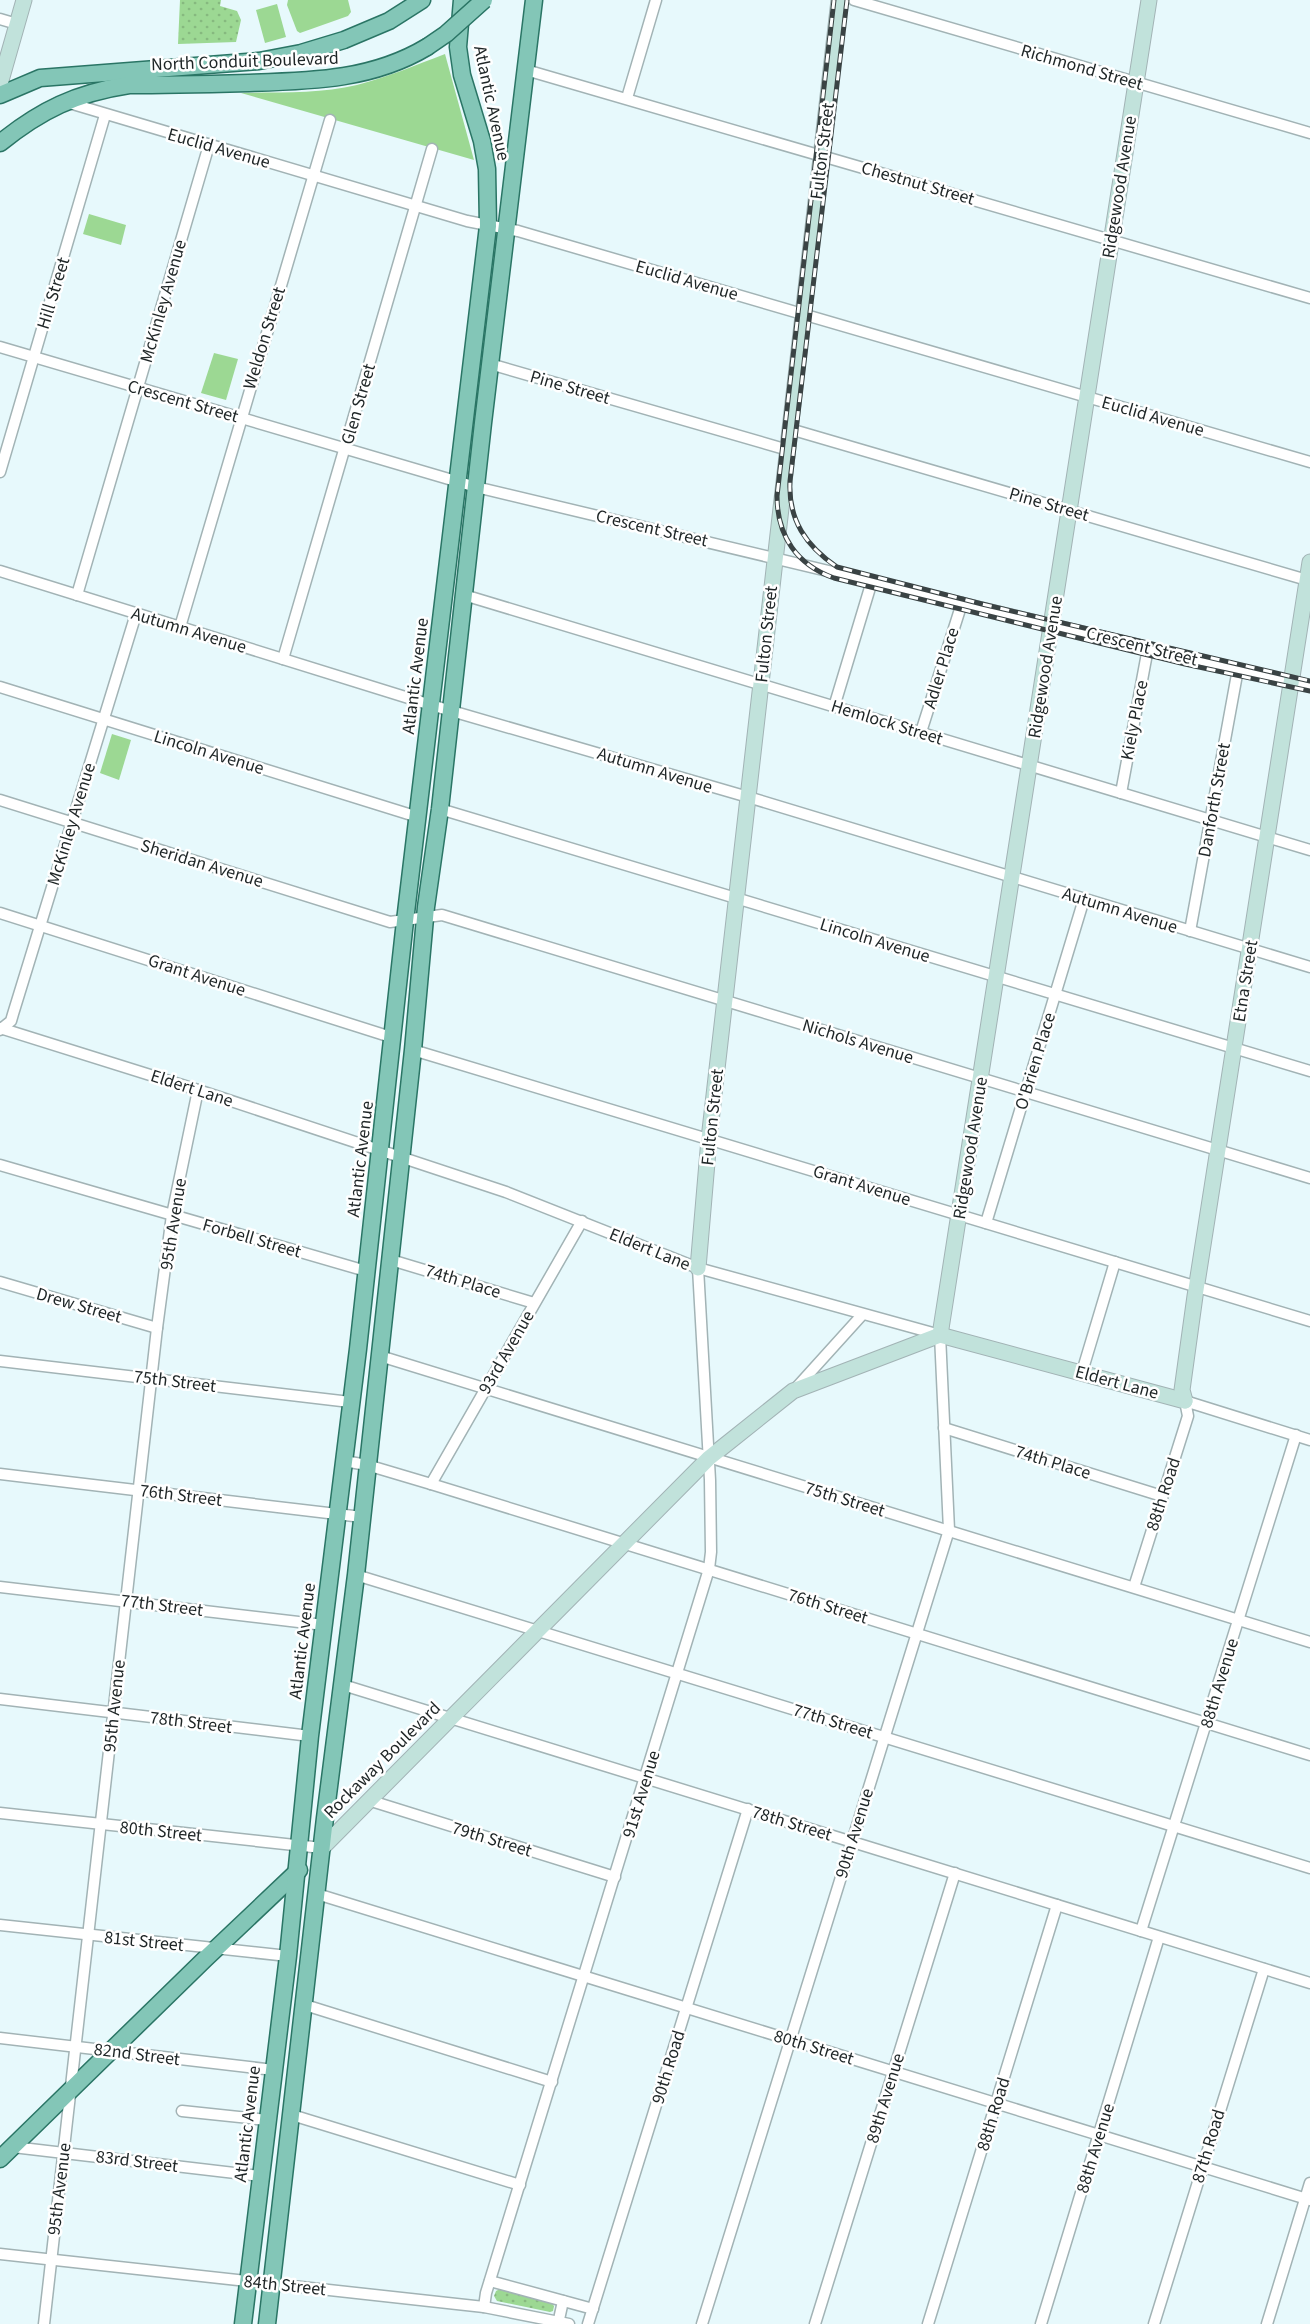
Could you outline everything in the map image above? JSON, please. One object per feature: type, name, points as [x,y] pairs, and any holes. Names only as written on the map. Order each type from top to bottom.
[{"type":"main road","points":[[0,84],[24,0]]},
{"type":"main road","points":[[0,95],[40,78],[259,61],[301,53],[344,40],[388,21],[422,0]]},
{"type":"main road","name":"Atlantic Avenue","points":[[243,2324],[288,1956],[310,1736],[488,226],[487,169],[482,141],[462,75],[458,47],[462,0]]},
{"type":"main road","name":"North Conduit Boulevard","points":[[0,143],[36,116],[63,101],[105,89],[129,85],[302,82],[353,76],[391,65],[427,47],[446,34],[484,0]]},
{"type":"main road","name":"Atlantic Avenue","points":[[267,2324],[356,1575],[391,1260],[425,918],[440,809],[534,0]]},
{"type":"main road","name":"Fulton Street","points":[[698,1268],[709,1139],[839,0]]},
{"type":"main road","name":"Ridgewood Avenue","points":[[939,1335],[1149,0]]},
{"type":"main road","name":"Etna Street","points":[[1185,1401],[1182,1390],[1197,1287],[1310,562]]},
{"type":"main road","name":"Eldert Lane","points":[[939,1335],[1185,1401]]},
{"type":"main road","name":"Rockaway Boulevard","points":[[4,2154],[322,1848],[709,1458],[793,1391],[939,1335]]},
{"type":"street","points":[[627,98],[656,0]]},
{"type":"street","name":"Richmond Street","points":[[854,0],[1310,133]]},
{"type":"street","points":[[0,18],[18,24]]},
{"type":"street","name":"Chestnut Street","points":[[526,70],[1310,298]]},
{"type":"street","name":"Euclid Avenue","points":[[63,101],[415,206],[507,229],[1310,462]]},
{"type":"street","name":"Hill Street","points":[[0,472],[105,115]]},
{"type":"street","name":"Weldon Street","points":[[180,627],[330,120]]},
{"type":"street","name":"McKinley Avenue","points":[[77,595],[209,145]]},
{"type":"street","name":"Glen Street","points":[[283,659],[432,149]]},
{"type":"street","name":"Crescent Street","points":[[0,347],[476,487],[1310,686]]},
{"type":"street","name":"Pine Street","points":[[490,364],[788,450]]},
{"type":"street","name":"Pine Street","points":[[790,429],[1307,580]]},
{"type":"street","name":"Autumn Avenue","points":[[0,571],[431,705],[748,797],[1310,967]]},
{"type":"street","points":[[834,706],[872,581]]},
{"type":"street","name":"Hemlock Street","points":[[464,595],[1310,850]]},
{"type":"street","name":"Adler Place","points":[[921,732],[962,603]]},
{"type":"street","name":"McKinley Avenue","points":[[1,1029],[10,1021],[136,614]]},
{"type":"street","name":"Kiely Place","points":[[1120,793],[1148,648]]},
{"type":"street","name":"Danforth Street","points":[[1190,931],[1238,669]]},
{"type":"street","name":"Lincoln Avenue","points":[[0,687],[418,817]]},
{"type":"street","name":"Sheridan Avenue","points":[[0,800],[390,922],[405,921]]},
{"type":"street","name":"Lincoln Avenue","points":[[440,809],[1310,1071]]},
{"type":"street","name":"O'Brien Place","points":[[986,1223],[1084,899]]},
{"type":"street","name":"Grant Avenue","points":[[0,913],[394,1038]]},
{"type":"street","name":"Nichols Avenue","points":[[405,921],[442,915],[1310,1178]]},
{"type":"street","name":"Eldert Lane","points":[[1,1029],[198,1090],[506,1192],[698,1268],[939,1335]]},
{"type":"street","name":"Grant Avenue","points":[[413,1050],[1310,1321]]},
{"type":"street","name":"95th Avenue","points":[[44,2324],[157,1328],[172,1215],[198,1090]]},
{"type":"street","name":"Forbell Street","points":[[0,1165],[366,1271]]},
{"type":"street","name":"93rd Avenue","points":[[431,1484],[582,1221]]},
{"type":"street","name":"74th Place","points":[[391,1260],[534,1303]]},
{"type":"street","points":[[1082,1372],[1115,1262]]},
{"type":"street","name":"91st Avenue","points":[[484,2307],[490,2281],[709,1569],[711,1552],[709,1458],[698,1268]]},
{"type":"street","name":"Drew Street","points":[[0,1282],[157,1328]]},
{"type":"street","name":"Rockaway Boulevard","points":[[793,1391],[862,1315]]},
{"type":"street","name":"90th Avenue","points":[[702,2324],[949,1530],[939,1335]]},
{"type":"street","name":"75th Street","points":[[380,1356],[1310,1641]]},
{"type":"street","name":"75th Street","points":[[0,1361],[350,1402]]},
{"type":"street","name":"Eldert Lane","points":[[1185,1401],[1310,1440]]},
{"type":"street","name":"88th Road","points":[[1134,1587],[1188,1416],[1185,1401]]},
{"type":"street","name":"74th Place","points":[[944,1428],[1162,1496]]},
{"type":"street","name":"88th Avenue","points":[[1141,1930],[1296,1435]]},
{"type":"street","name":"76th Street","points":[[344,1461],[367,1465],[431,1484],[1310,1755]]},
{"type":"street","name":"76th Street","points":[[0,1474],[362,1517]]},
{"type":"street","name":"77th Street","points":[[356,1575],[678,1672],[1310,1868]]},
{"type":"street","name":"77th Street","points":[[0,1587],[324,1625]]},
{"type":"street","name":"78th Street","points":[[343,1685],[1310,1983]]},
{"type":"street","name":"78th Street","points":[[0,1700],[310,1736]]},
{"type":"street","name":"79th Street","points":[[368,1800],[615,1877]]},
{"type":"street","name":"90th Road","points":[[588,2324],[748,1809]]},
{"type":"street","name":"80th Street","points":[[0,1813],[322,1848]]},
{"type":"street","name":"89th Avenue","points":[[815,2324],[955,1873]]},
{"type":"street","name":"80th Street","points":[[317,1894],[1307,2200]]},
{"type":"street","name":"88th Road","points":[[928,2324],[1057,1905]]},
{"type":"street","name":"81st Street","points":[[0,1926],[288,1956]]},
{"type":"street","name":"88th Avenue","points":[[1041,2324],[1159,1936]]},
{"type":"street","name":"87th Road","points":[[1154,2324],[1264,1969]]},
{"type":"street","points":[[305,2005],[552,2082]]},
{"type":"street","name":"82nd Street","points":[[0,2038],[274,2070]]},
{"type":"street","points":[[182,2111],[267,2120]]},
{"type":"street","points":[[292,2115],[520,2185]]},
{"type":"street","name":"83rd Street","points":[[4,2154],[64,2152],[260,2176]]},
{"type":"street","points":[[1267,2324],[1307,2200],[1310,2182]]},
{"type":"street","name":"84th Street","points":[[0,2254],[484,2307],[562,2324]]},
{"type":"street","points":[[490,2281],[593,2309]]},
{"type":"street","points":[[562,2301],[562,2324]]},
{"type":"green space","points":[[180,0],[221,0],[220,6],[237,11],[241,20],[236,42],[178,44]]},
{"type":"green space","points":[[288,0],[348,0],[351,12],[348,16],[300,33],[297,31],[287,5]]},
{"type":"green space","points":[[277,4],[286,37],[265,43],[256,10]]},
{"type":"green space","points":[[445,54],[474,160],[241,93],[299,92],[343,88],[402,71]]},
{"type":"green space","points":[[89,214],[126,225],[121,245],[83,234]]},
{"type":"green space","points":[[214,353],[238,359],[226,400],[201,393]]},
{"type":"green space","points":[[112,734],[131,740],[119,780],[100,773]]},
{"type":"green space","points":[[500,2289],[551,2302],[554,2306],[553,2311],[497,2301],[494,2296]]},
{"type":"railway","points":[[834,0],[777,496],[781,524],[792,547],[809,565],[834,578],[1185,664],[1310,691]]},
{"type":"railway","points":[[847,0],[790,481],[792,508],[801,531],[816,550],[837,567],[982,604],[1310,681]]}]
